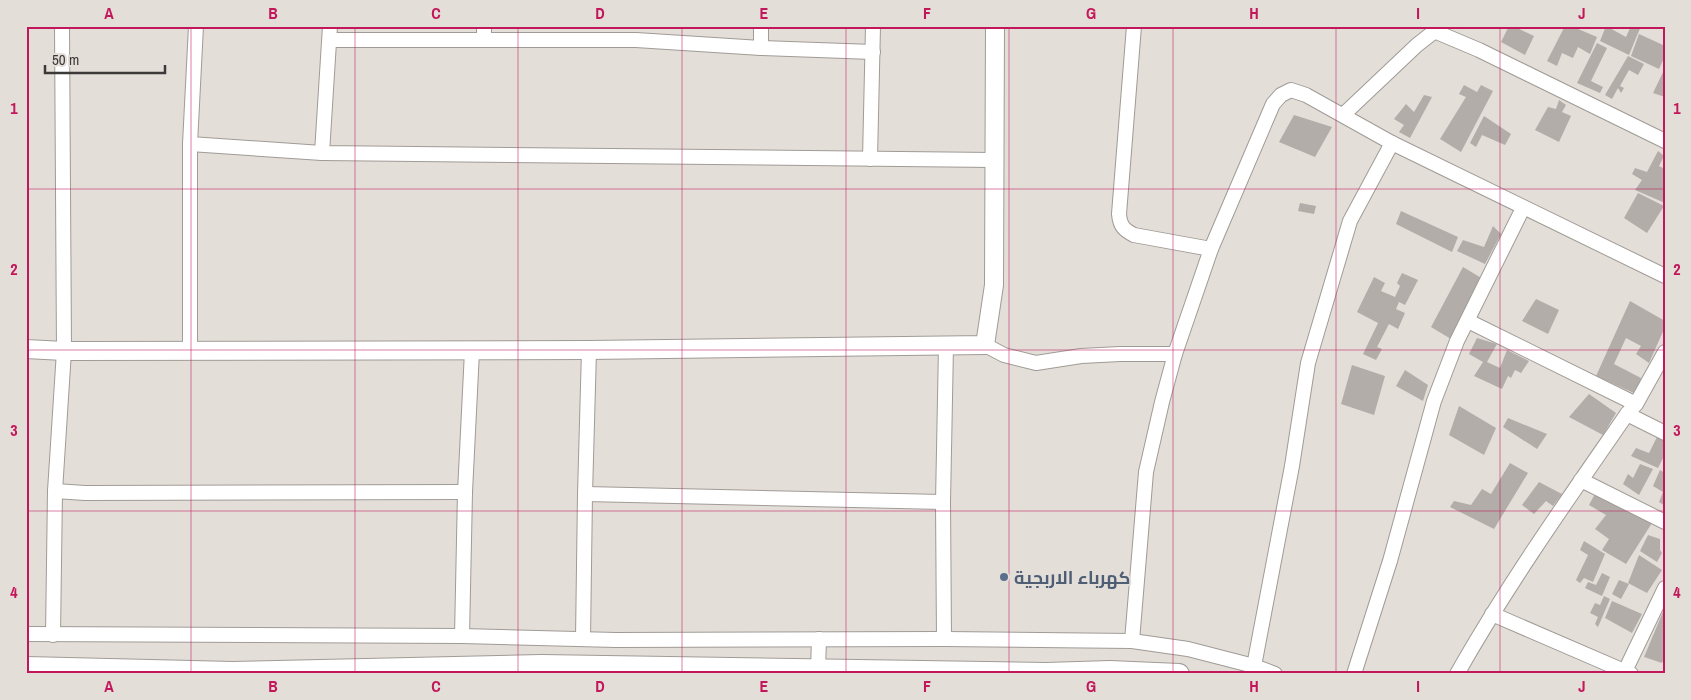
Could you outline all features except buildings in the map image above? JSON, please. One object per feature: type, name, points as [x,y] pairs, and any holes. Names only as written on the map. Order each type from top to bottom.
[{"type":"main road","points":[[26,667],[233,672],[541,665],[1046,673],[1110,671],[1180,674]]},
{"type":"street","points":[[53,635],[55,491],[64,351],[62,26]]},
{"type":"street","points":[[190,351],[190,144],[196,26]]},
{"type":"street","points":[[760,26],[762,48]]},
{"type":"street","points":[[870,158],[873,26]]},
{"type":"street","points":[[985,345],[994,285],[994,26]]},
{"type":"street","points":[[1134,26],[1118,214],[1120,224],[1126,231],[1134,235],[1211,249]]},
{"type":"street","points":[[1343,115],[1417,45],[1437,29],[1665,141]]},
{"type":"street","points":[[322,153],[330,33],[637,33],[762,48],[873,52]]},
{"type":"street","points":[[1132,641],[1146,472],[1175,354],[1211,249],[1273,104],[1281,95],[1291,90],[1306,95],[1392,143],[1665,276]]},
{"type":"street","points":[[1254,666],[1292,466],[1308,363],[1350,220],[1392,143]]},
{"type":"street","points":[[190,144],[322,153],[993,160]]},
{"type":"street","points":[[1354,674],[1390,561],[1434,401],[1457,341],[1523,208]]},
{"type":"street","points":[[1468,321],[1631,409],[1665,432]]},
{"type":"street","points":[[26,349],[64,351],[472,351],[985,345],[1004,356],[1036,362],[1081,356],[1175,354]]},
{"type":"street","points":[[944,639],[943,502],[946,346]]},
{"type":"street","points":[[584,639],[585,494],[589,350]]},
{"type":"street","points":[[462,636],[472,351]]},
{"type":"street","points":[[1457,674],[1492,614],[1581,480],[1631,409],[1665,352]]},
{"type":"street","points":[[1581,480],[1665,522]]},
{"type":"street","points":[[55,491],[85,493],[466,492]]},
{"type":"street","points":[[585,494],[943,502]]},
{"type":"street","points":[[1492,614],[1628,672],[1665,588]]},
{"type":"street","points":[[26,634],[1132,641],[1188,649],[1254,666],[1275,674]]},
{"type":"street","points":[[818,669],[819,640]]},
{"type":"place","name":"كهرباء الاربجية","points":[[1004,577]]}]
